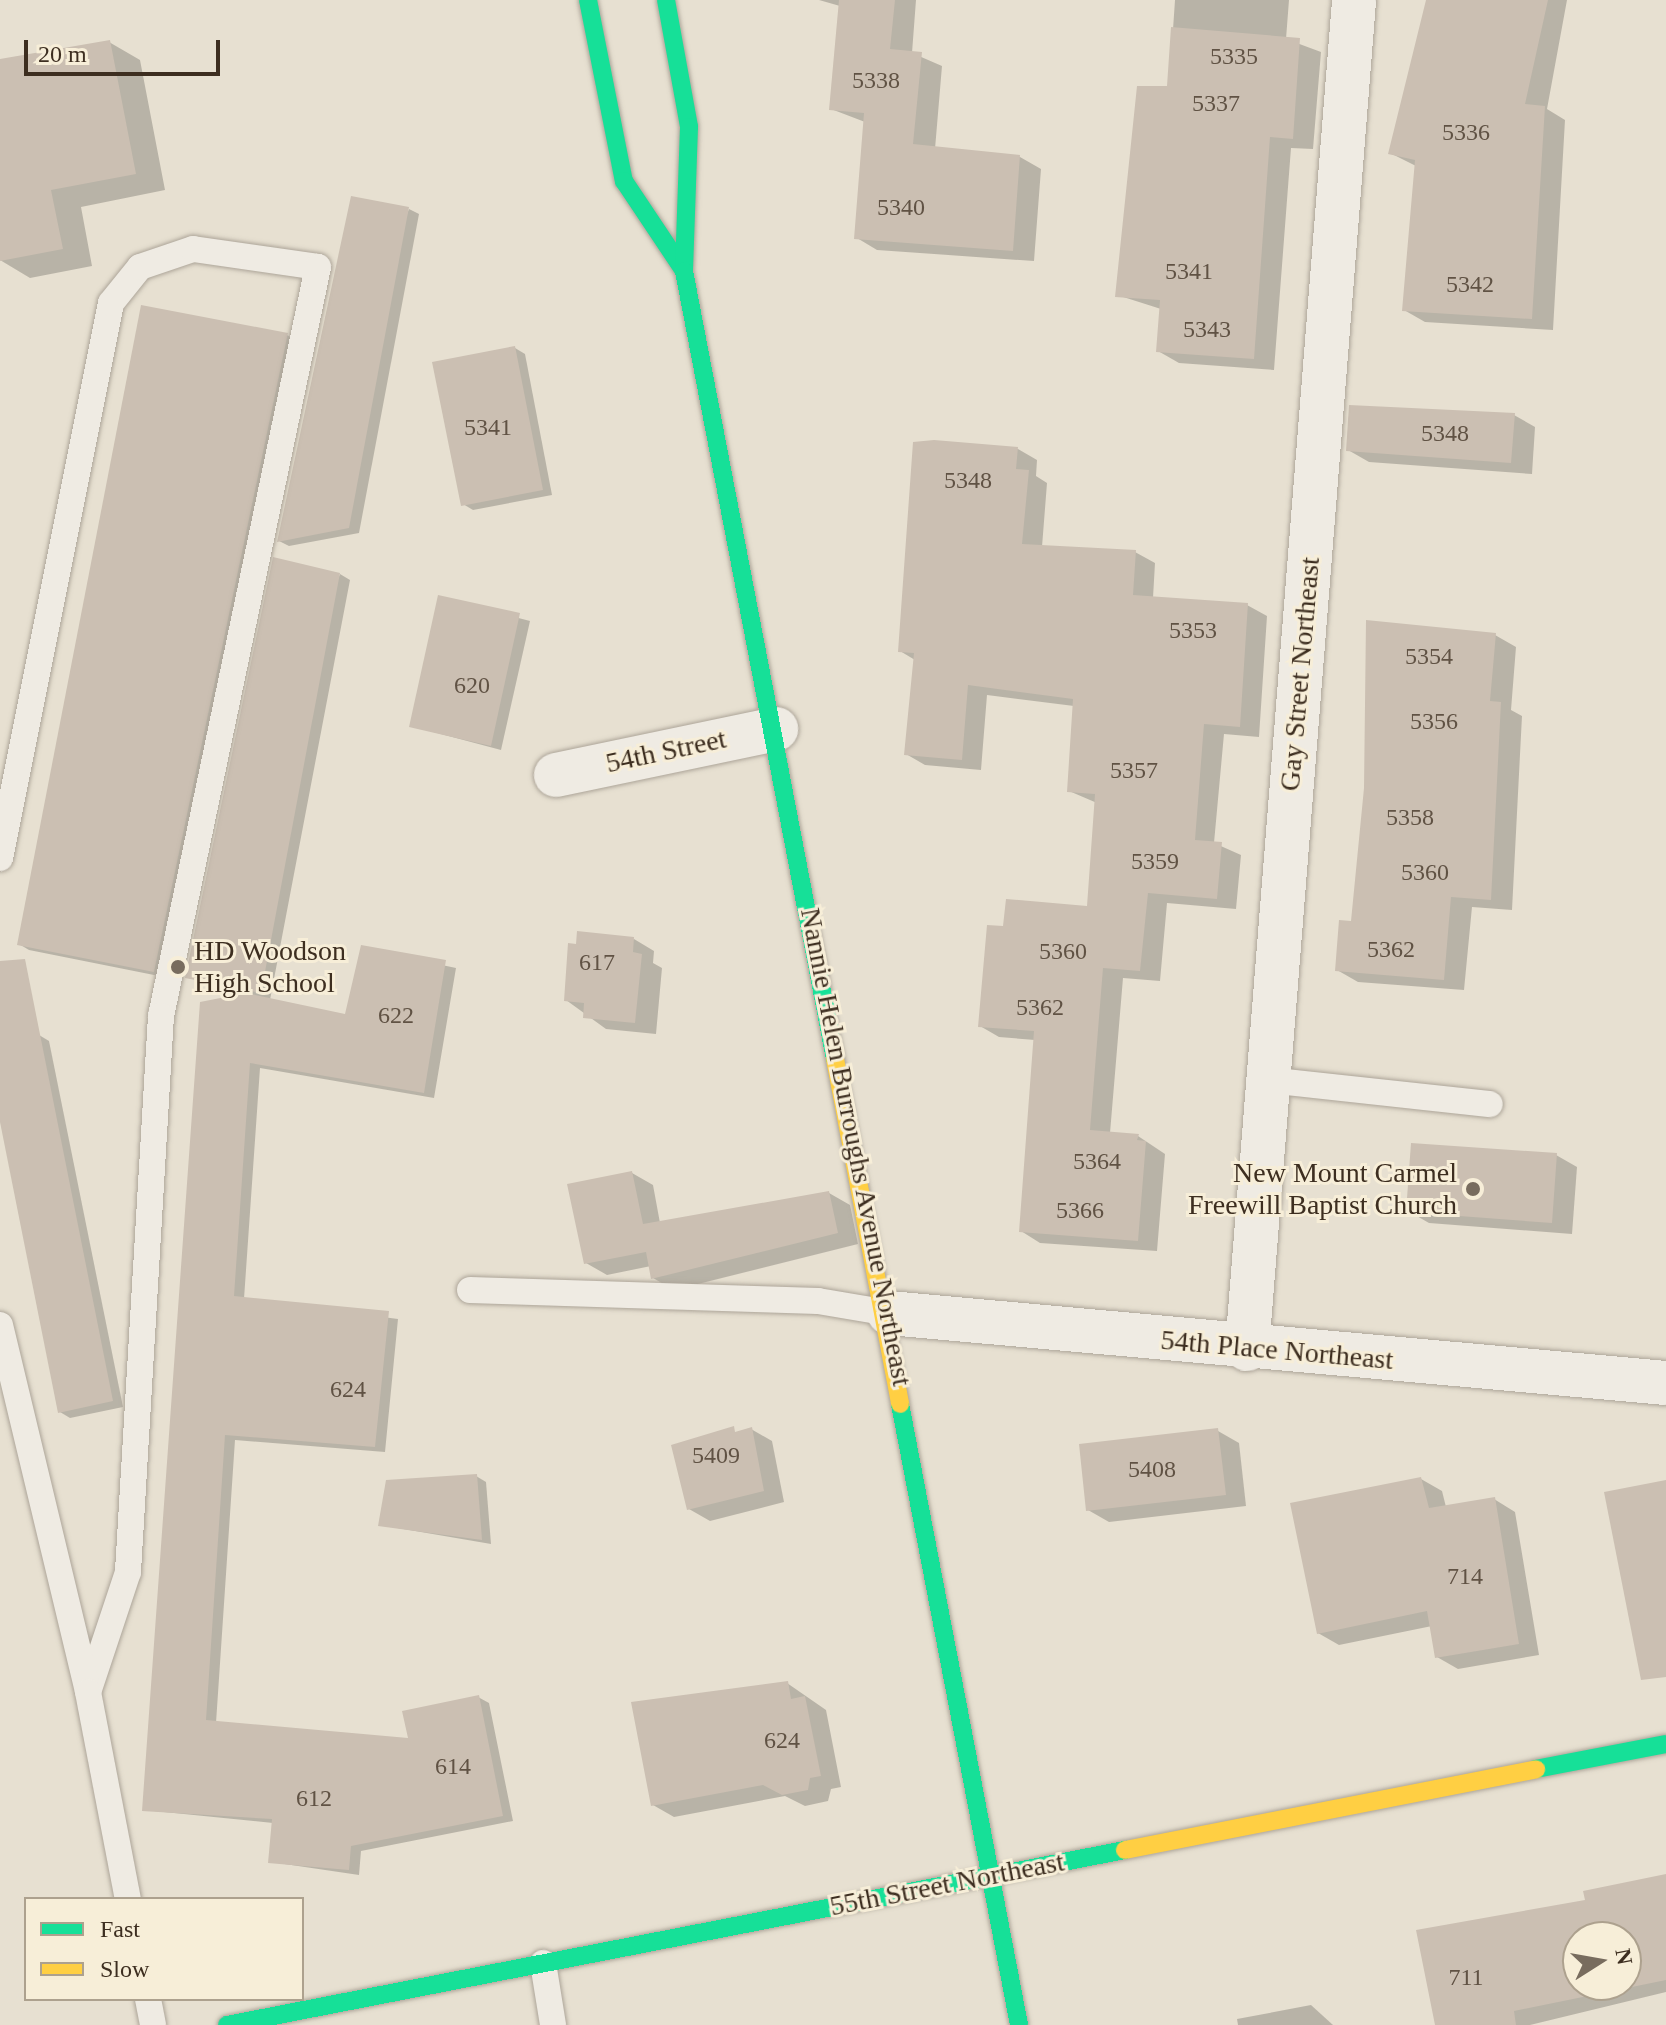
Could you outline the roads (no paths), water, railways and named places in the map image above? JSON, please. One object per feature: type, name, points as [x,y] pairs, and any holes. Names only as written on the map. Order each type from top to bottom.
[{"type":"main road","name":"Nannie Helen Burroughs Avenue Northeast","points":[[588,0],[624,181],[684,271]]},
{"type":"main road","name":"Nannie Helen Burroughs Avenue Northeast","points":[[666,0],[689,127],[684,271],[889,1313],[1019,2025]]},
{"type":"main road","name":"55th Street Northeast","points":[[227,2025],[1666,1744]]},
{"type":"street","name":"Gay Street Northeast","points":[[1247,1349],[1354,0]]},
{"type":"street","name":"54th Street","points":[[556,775],[776,729]]},
{"type":"street","name":"54th Place Northeast","points":[[889,1313],[1247,1349],[1666,1383]]},
{"type":"lane","points":[[0,858],[111,303],[140,267],[193,249],[318,267],[161,1016],[128,1572],[88,1692]]},
{"type":"lane","points":[[1268,1080],[1490,1104]]},
{"type":"lane","points":[[470,1290],[818,1301],[889,1313]]},
{"type":"lane","points":[[0,1325],[88,1692],[128,1897]]},
{"type":"lane","points":[[543,1963],[553,2025]]},
{"type":"lane","points":[[148,2001],[153,2025]]},
{"type":"place","name":"HD Woodson High School","points":[[178,967]]},
{"type":"place","name":"New Mount Carmel Freewill Baptist Church","points":[[1473,1189]]}]
